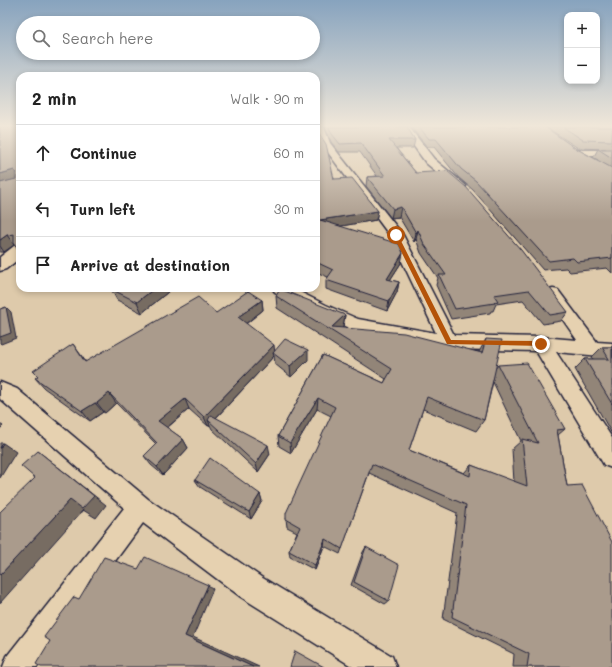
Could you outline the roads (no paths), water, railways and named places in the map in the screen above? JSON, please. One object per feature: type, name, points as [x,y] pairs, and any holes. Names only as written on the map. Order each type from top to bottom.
[{"type":"street","points":[[338,158],[396,235],[449,342]]},
{"type":"street","points":[[428,158],[468,193]]},
{"type":"street","points":[[582,158],[593,164]]},
{"type":"street","points":[[0,265],[16,253]]},
{"type":"street","points":[[545,285],[592,348]]},
{"type":"street","points":[[288,292],[320,309],[355,324],[449,342],[541,344],[612,350]]},
{"type":"street","points":[[541,344],[612,457]]},
{"type":"street","points":[[0,390],[10,395],[140,507],[170,527],[251,587],[381,667]]},
{"type":"street","points":[[18,667],[140,507]]}]
